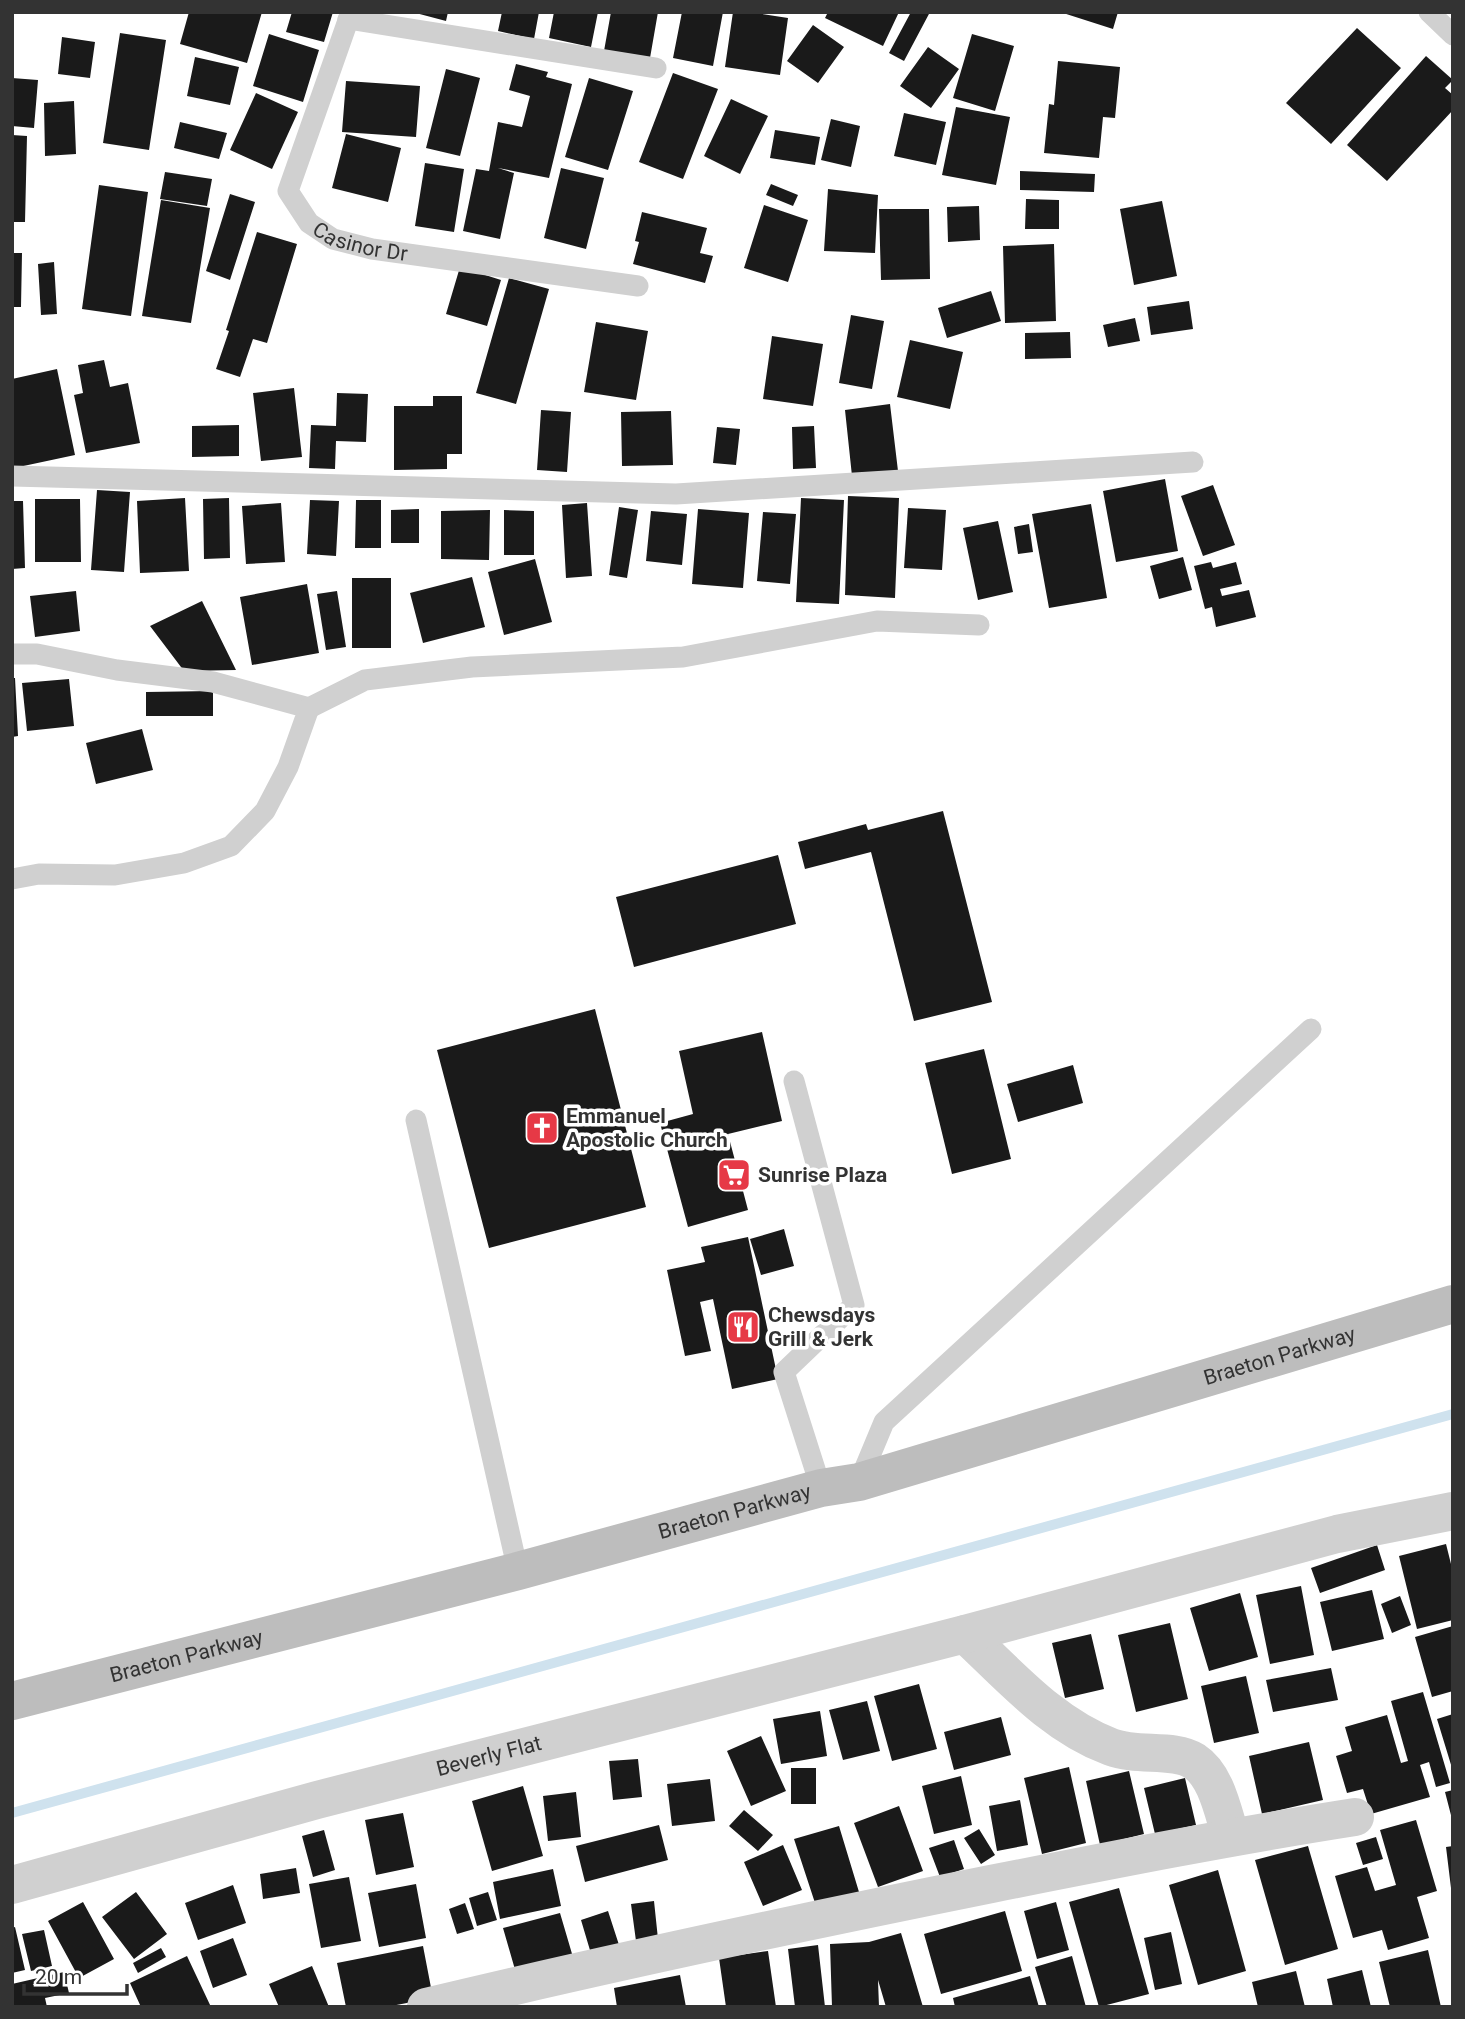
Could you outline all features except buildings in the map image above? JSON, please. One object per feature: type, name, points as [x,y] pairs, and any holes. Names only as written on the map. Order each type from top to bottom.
[{"type":"main road","name":"Braeton Parkway","points":[[12,1701],[518,1571],[821,1488],[859,1482],[1453,1304]]},
{"type":"street","name":"Beverly Flat","points":[[12,1885],[330,1797],[965,1634],[1337,1534],[1453,1511]]},
{"type":"street","points":[[965,1634],[1049,1713],[1091,1739],[1114,1749],[1154,1755],[1181,1755],[1195,1762],[1208,1773],[1231,1837]]},
{"type":"street","points":[[426,2007],[743,1935],[1231,1837],[1355,1817]]},
{"type":"lane","points":[[1429,12],[1453,35]]},
{"type":"lane","points":[[350,15],[656,68]]},
{"type":"lane","name":"Casinor Dr","points":[[350,15],[288,191],[309,223],[332,239],[372,249],[638,286]]},
{"type":"lane","points":[[12,476],[677,494],[1193,462]]},
{"type":"lane","points":[[12,654],[37,654],[117,670],[213,682],[309,708],[365,680],[472,667],[683,657],[877,621],[979,625]]},
{"type":"lane","points":[[12,879],[39,874],[115,875],[184,863],[231,846],[265,811],[288,767],[309,708]]},
{"type":"lane","points":[[859,1482],[884,1422],[1311,1030]]},
{"type":"lane","points":[[794,1081],[854,1305],[784,1372],[821,1488]]},
{"type":"lane","points":[[416,1120],[518,1571]]},
{"type":"waterway","points":[[12,1813],[1453,1414]]},
{"type":"place","name":"Emmanuel Apostolic Church","points":[[542,1128]]},
{"type":"place","name":"Sunrise Plaza","points":[[734,1175]]},
{"type":"place","name":"Chewsdays Grill & Jerk","points":[[743,1327]]}]
